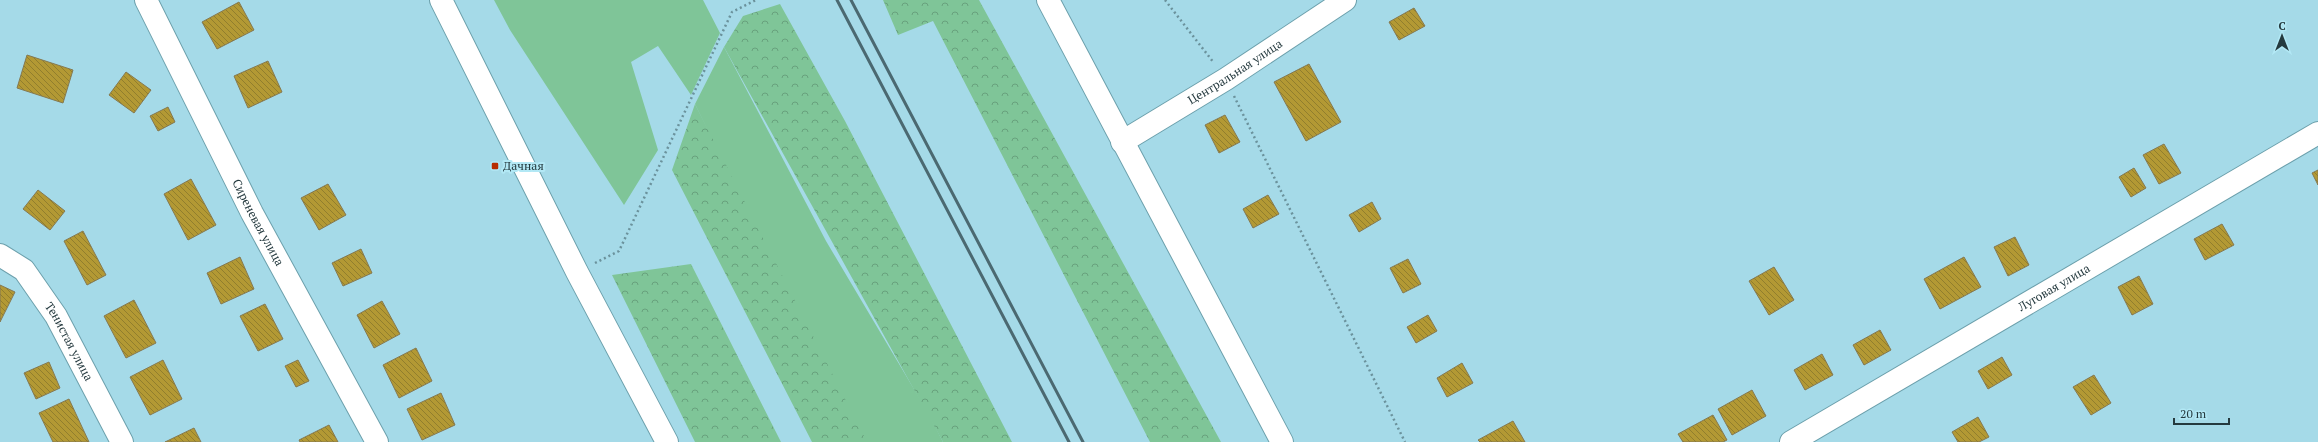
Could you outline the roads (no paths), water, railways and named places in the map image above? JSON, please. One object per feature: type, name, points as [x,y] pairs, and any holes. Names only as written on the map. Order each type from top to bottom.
[{"type":"street","name":"Сиреневая улица","points":[[146,0],[252,214],[377,442]]},
{"type":"street","points":[[441,0],[577,272],[667,442]]},
{"type":"street","points":[[1048,0],[1282,442]]},
{"type":"street","name":"Центральная улица","points":[[1122,142],[1226,79],[1345,0]]},
{"type":"street","name":"Луговая улица","points":[[1790,442],[2318,133]]},
{"type":"street","name":"Тенистая улица","points":[[0,255],[24,270],[56,316],[122,442]]},
{"type":"railway","points":[[837,0],[1069,442]]},
{"type":"railway","points":[[851,0],[1083,442]]},
{"type":"place","name":"Дачная","points":[[495,166]]}]
